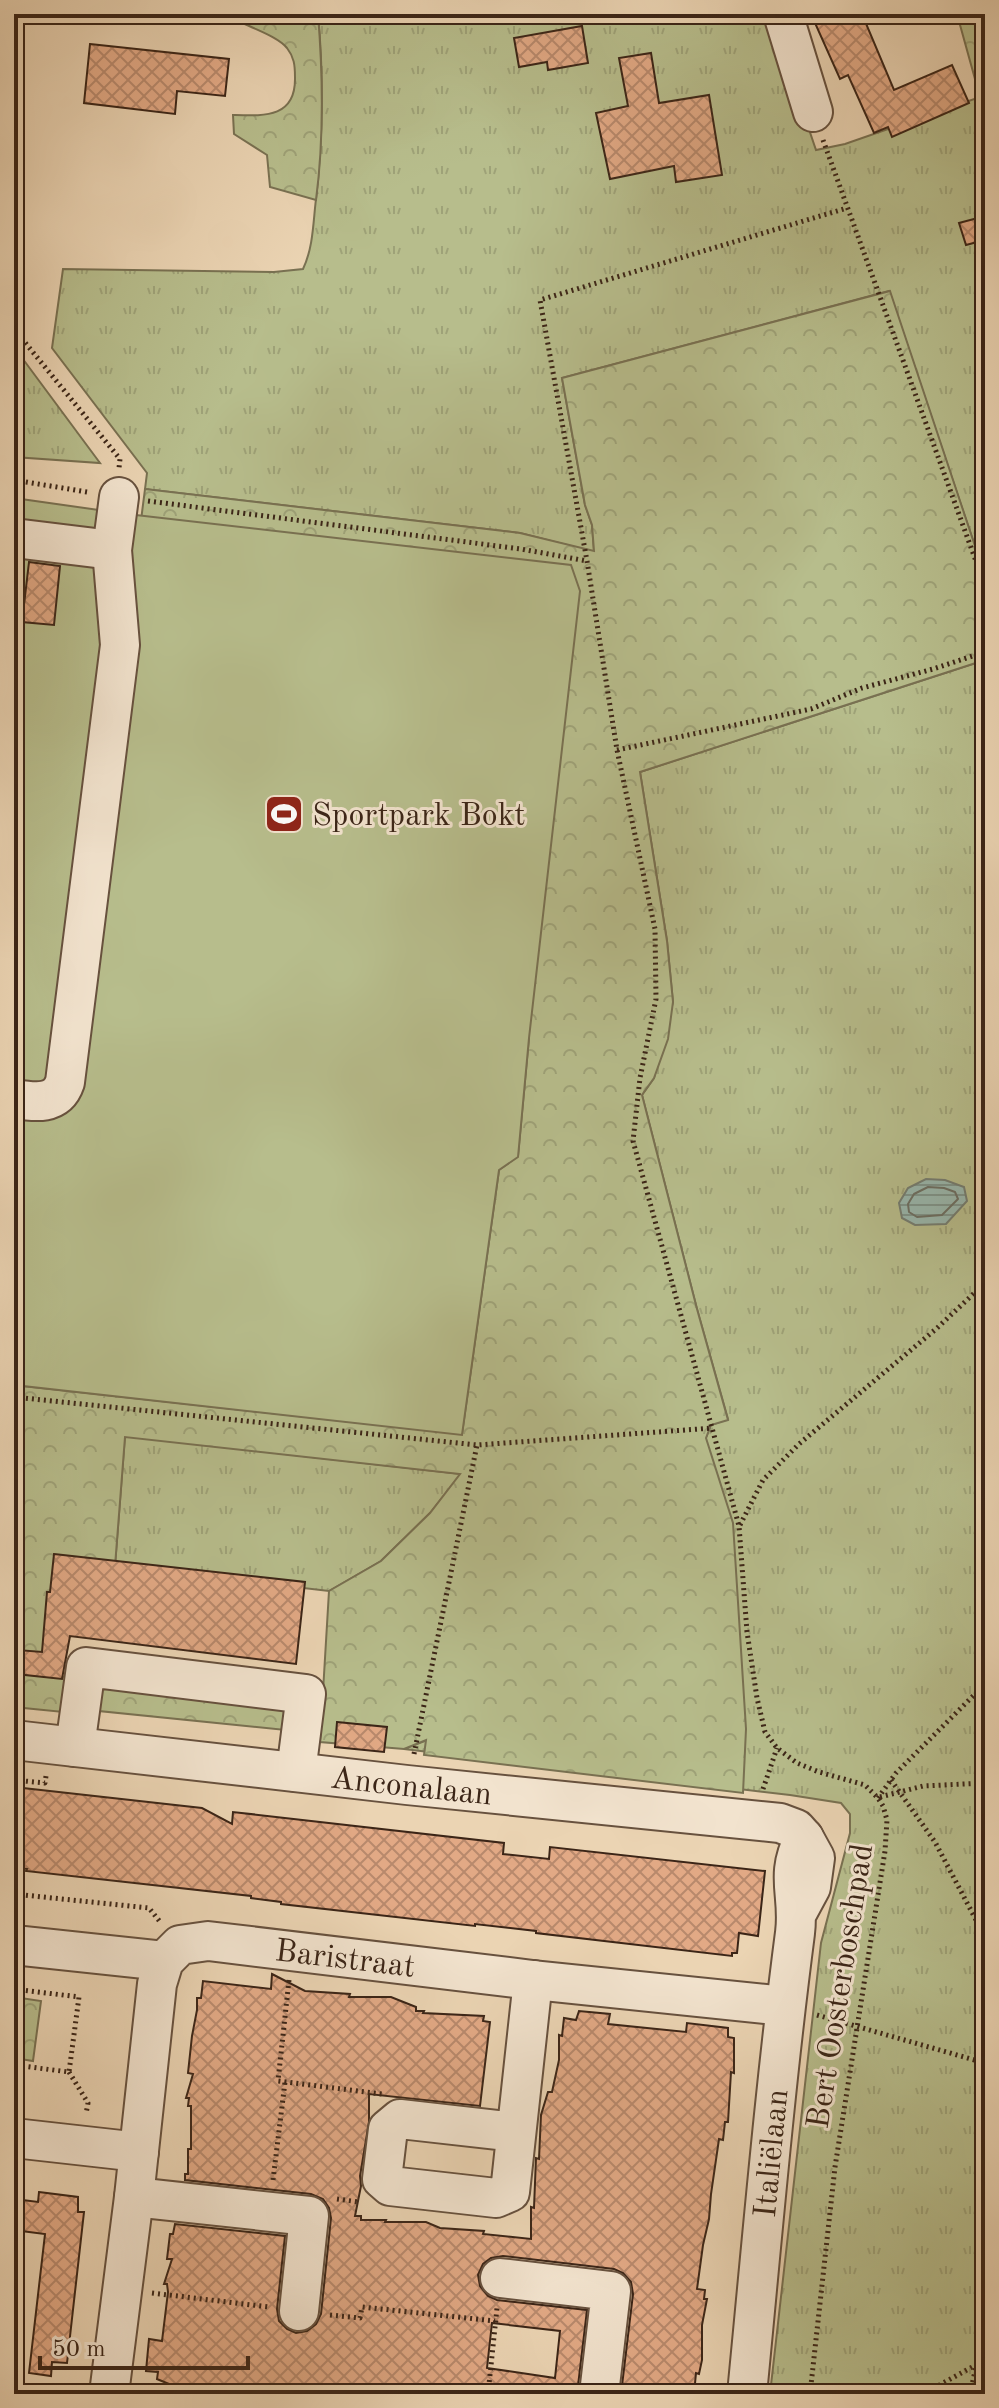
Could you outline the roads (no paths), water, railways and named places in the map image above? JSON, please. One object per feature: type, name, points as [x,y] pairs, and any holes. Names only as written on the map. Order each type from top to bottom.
[{"type":"street","points":[[783,14],[813,112]]},
{"type":"street","points":[[14,1099],[40,1103],[63,1089],[65,1082],[120,645],[112,550],[119,497]]},
{"type":"street","points":[[14,538],[112,550]]},
{"type":"street","points":[[75,1747],[86,1667],[306,1694],[296,1772]]},
{"type":"street","name":"Anconalaan","points":[[14,1740],[407,1785],[748,1819],[780,1823],[796,1829],[804,1838]]},
{"type":"street","name":"Italiëlaan","points":[[747,2394],[785,2006],[797,1913],[811,1887],[815,1858],[804,1838]]},
{"type":"street","name":"Baristraat","points":[[14,1945],[172,1953],[208,1941],[785,2006]]},
{"type":"street","points":[[109,2394],[157,1984],[172,1953]]},
{"type":"street","points":[[516,2132],[400,2119],[388,2129],[382,2179],[390,2186],[496,2198],[510,2192],[533,1980]]},
{"type":"street","points":[[14,2138],[139,2152]]},
{"type":"street","points":[[134,2197],[309,2216],[299,2311]]},
{"type":"street","points":[[500,2278],[611,2291],[599,2394]]},
{"type":"water","points":[[926,1179],[945,1180],[964,1187],[967,1201],[946,1224],[915,1225],[902,1218],[899,1203],[908,1188]]},
{"type":"place","name":"Sportpark Bokt","points":[[284,814]]}]
